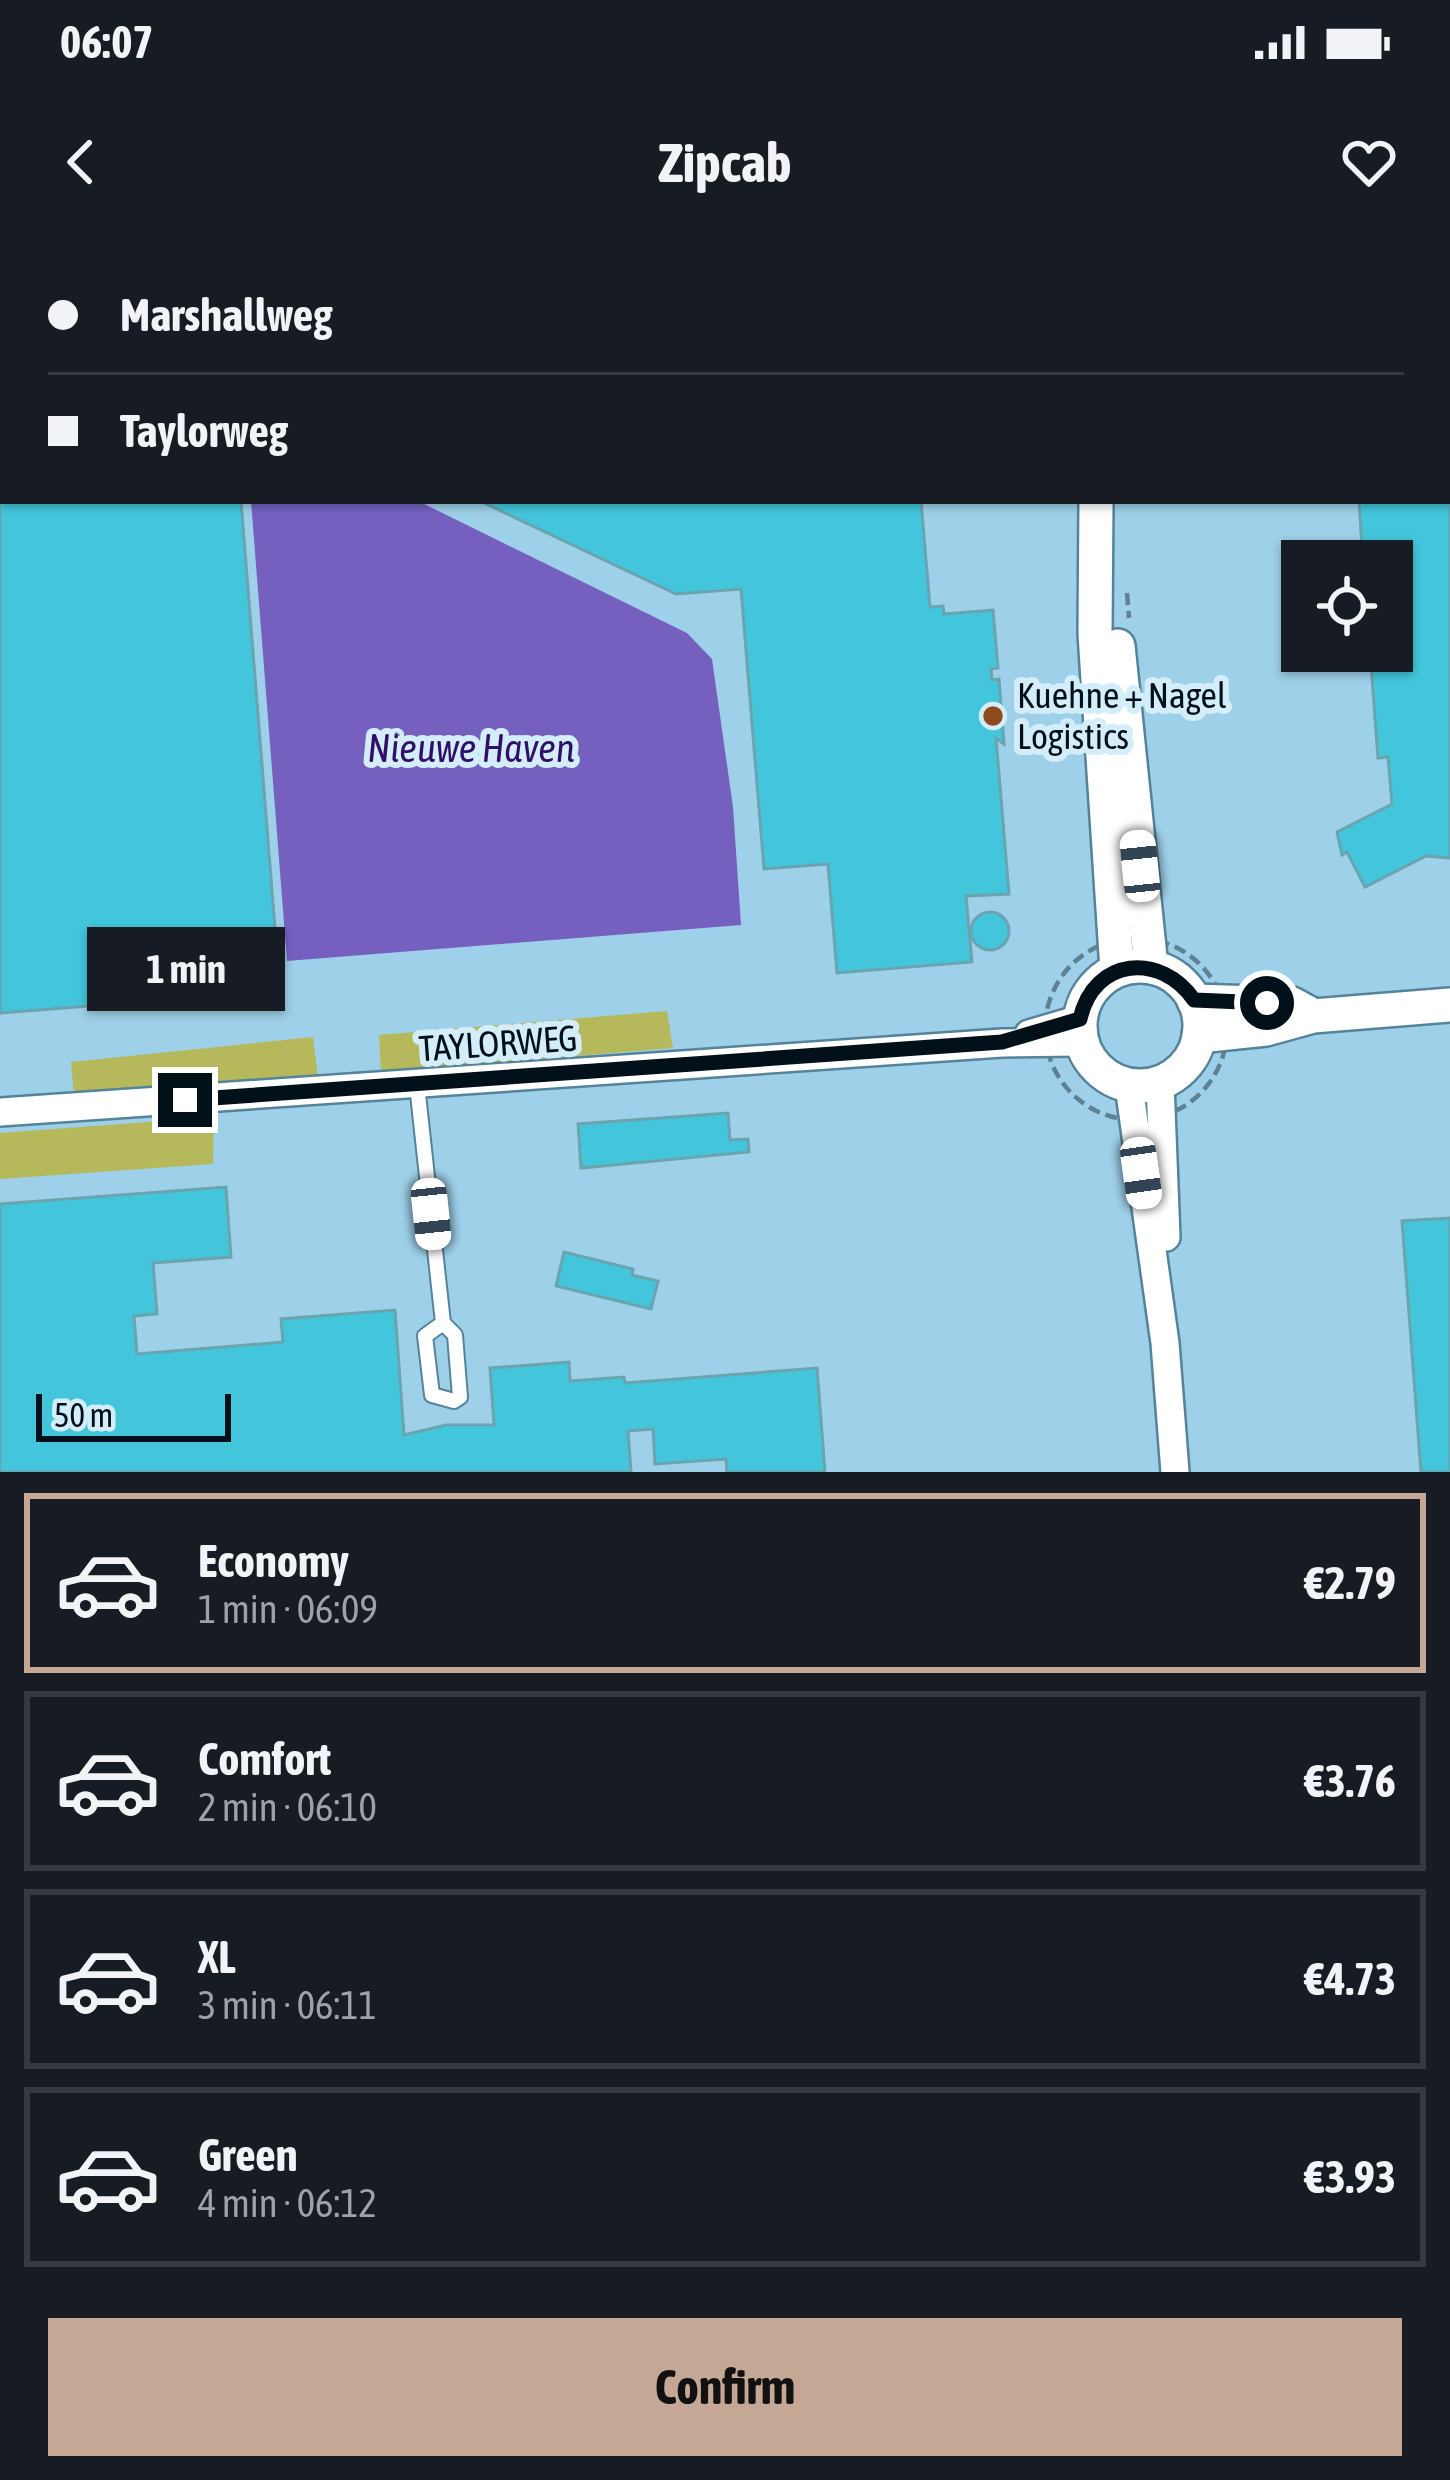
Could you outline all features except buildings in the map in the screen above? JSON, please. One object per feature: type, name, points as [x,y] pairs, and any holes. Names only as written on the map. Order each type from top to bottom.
[{"type":"street","points":[[1096,504],[1095,634],[1132,954]]},
{"type":"street","points":[[1108,504],[1132,954]]},
{"type":"street","points":[[1132,954],[1169,973],[1211,1018]]},
{"type":"street","points":[[1132,954],[1092,989],[1081,1031],[1094,1066],[1145,1084],[1186,1065],[1211,1018]]},
{"type":"street","points":[[1211,1018],[1292,1004],[1313,1016],[1450,1005]]},
{"type":"street","name":"TAYLORWEG","points":[[0,1112],[1002,1042],[1081,1031]]},
{"type":"street","points":[[1145,1084],[1175,1472]]},
{"type":"lane","points":[[417,1085],[443,1323],[454,1335],[460,1397],[454,1401],[432,1394],[425,1336],[443,1323]]},
{"type":"path","points":[[1132,954],[1196,960],[1211,1018],[1210,1085],[1188,1106],[1148,1120],[1109,1118],[1068,1091],[1044,1036],[1055,985],[1074,961],[1132,954]]},
{"type":"green space","points":[[667,1011],[673,1048],[381,1072],[379,1035]]},
{"type":"green space","points":[[313,1037],[318,1077],[74,1096],[71,1062]]},
{"type":"green space","points":[[214,1117],[213,1164],[0,1179],[0,1133]]},
{"type":"water","name":"Nieuwe Haven","points":[[251,504],[424,504],[687,633],[712,659],[733,807],[741,925],[287,961]]},
{"type":"place","name":"Kuehne + Nagel Logistics","points":[[993,716]]},
{"type":"route","points":[[185,1100],[1002,1042],[1080,1019],[1084,1003],[1103,978],[1133,966],[1169,973],[1194,1000],[1267,1003]]}]
